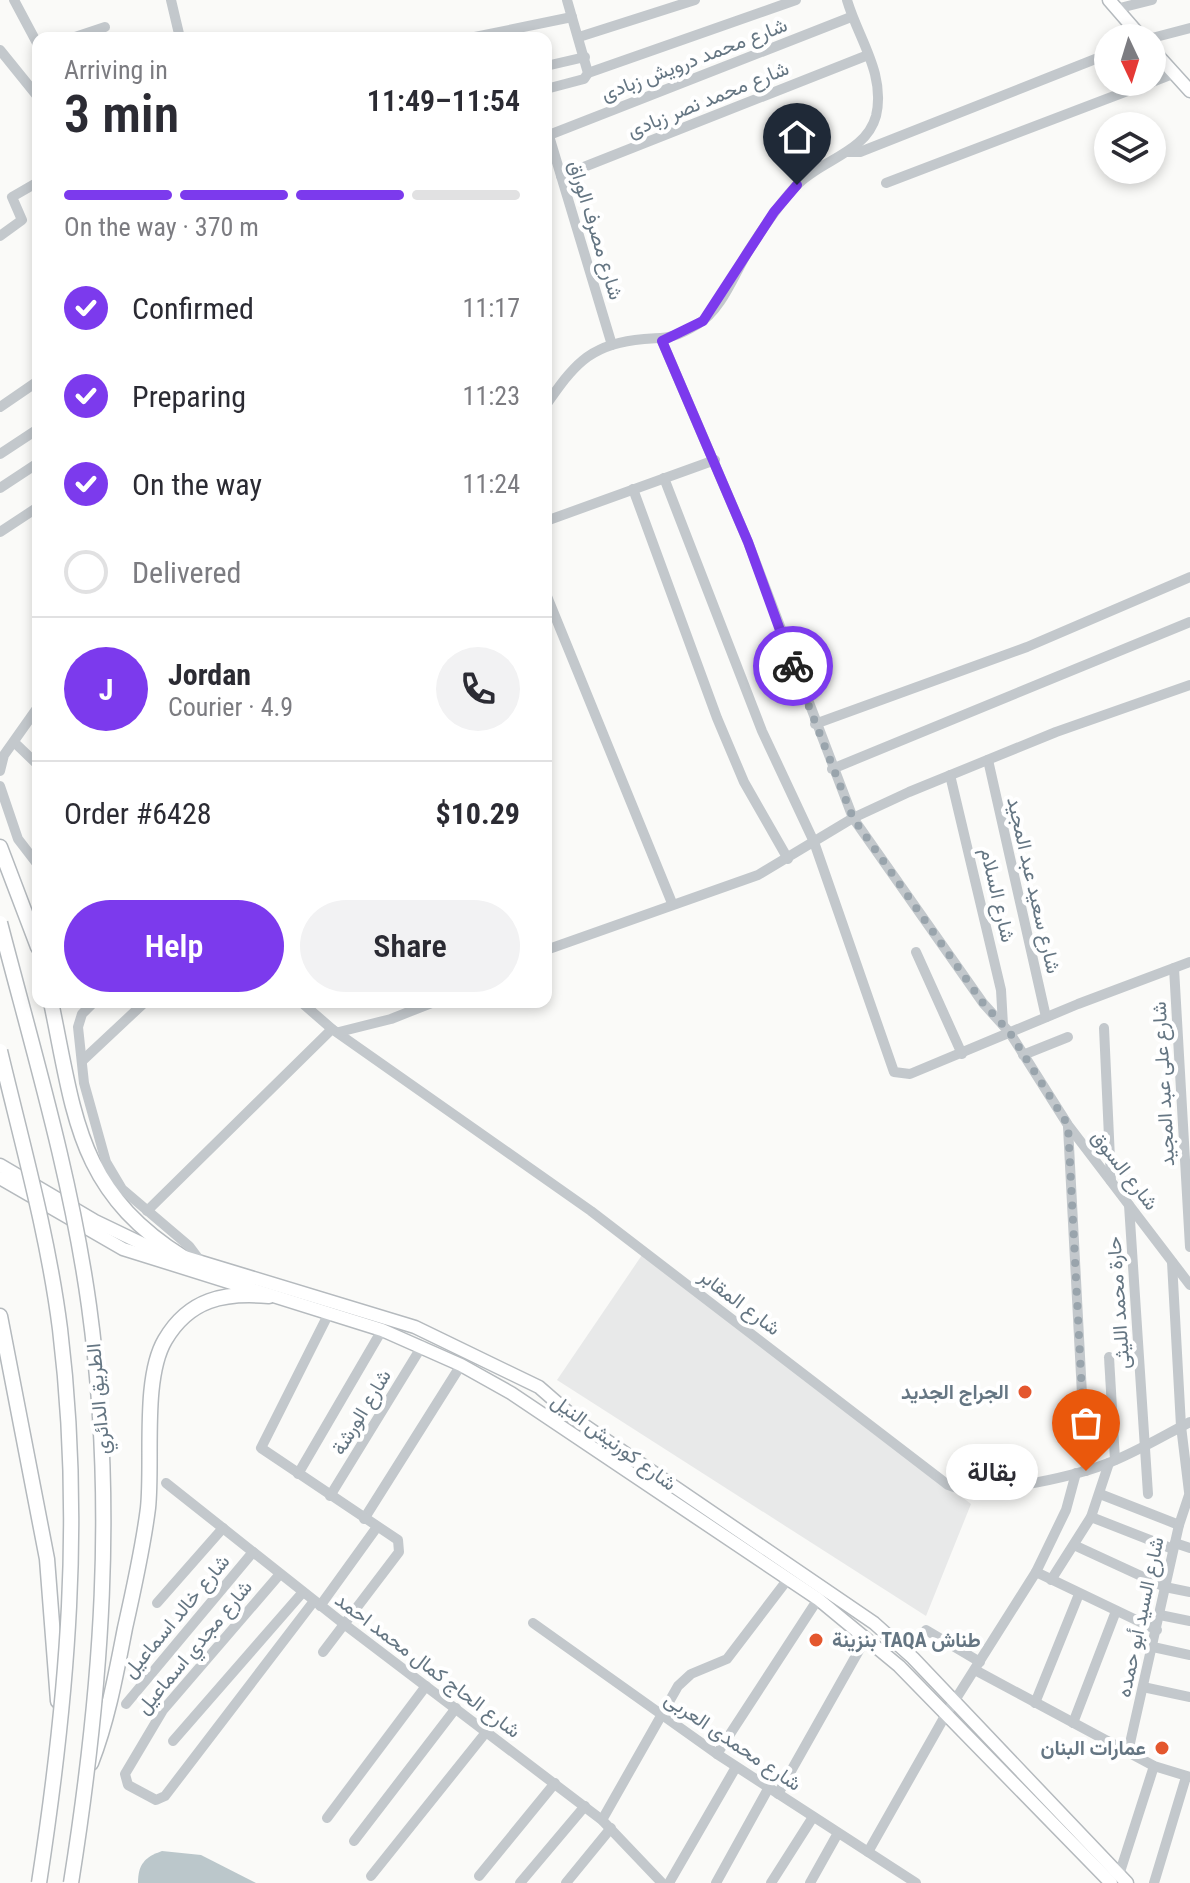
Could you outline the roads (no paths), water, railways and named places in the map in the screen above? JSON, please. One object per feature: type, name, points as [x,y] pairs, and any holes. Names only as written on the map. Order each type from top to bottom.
[{"type":"highway","points":[[0,847],[32,931]]},
{"type":"highway","name":"الطريق الدائري","points":[[0,923],[60,1154],[89,1305],[98,1382],[104,1567],[98,1690],[71,1883]]},
{"type":"highway","points":[[52,1008],[83,1141],[105,1186],[123,1212],[147,1235],[184,1258]]},
{"type":"highway","name":"الطريق الدائري","points":[[0,1051],[46,1244],[69,1408],[73,1575],[59,1741],[39,1883]]},
{"type":"highway","points":[[89,1767],[109,1708],[142,1548],[151,1467],[153,1373],[164,1341],[185,1314],[214,1297],[269,1296]]},
{"type":"highway","points":[[1,1321],[50,1583],[59,1741]]},
{"type":"main road","points":[[1112,5],[1129,24]]},
{"type":"main road","points":[[1166,64],[1190,91]]},
{"type":"main road","name":"شارع كورنيش النيل","points":[[0,1165],[95,1221],[145,1245],[394,1319],[539,1387],[578,1421],[854,1607],[913,1658],[1119,1880]]},
{"type":"main road","name":"شارع كورنيش النيل","points":[[0,1178],[123,1249],[382,1330],[461,1365],[511,1393],[818,1599],[899,1666],[945,1716],[1119,1880]]},
{"type":"main road","points":[[511,1393],[522,1390],[522,1377]]},
{"type":"street","points":[[14,0],[32,34]]},
{"type":"street","points":[[171,0],[179,32]]},
{"type":"street","points":[[567,0],[588,73]]},
{"type":"street","points":[[579,37],[695,0]]},
{"type":"street","points":[[552,87],[584,79],[588,73],[796,0]]},
{"type":"street","points":[[552,397],[575,365],[612,345],[638,340],[662,341],[703,321],[774,212],[797,185],[847,152],[871,130],[876,113],[878,81],[847,0]]},
{"type":"street","points":[[1112,5],[1152,0]]},
{"type":"street","points":[[499,32],[572,17]]},
{"type":"street","name":"شارع محمد درويش زبادى","points":[[552,129],[851,17]]},
{"type":"street","points":[[90,32],[105,27]]},
{"type":"street","points":[[1166,34],[1190,28]]},
{"type":"street","points":[[0,50],[32,90]]},
{"type":"street","name":"شارع محمد نصر زبادى","points":[[561,176],[868,55]]},
{"type":"street","points":[[552,65],[585,57]]},
{"type":"street","points":[[847,152],[860,152],[1094,60]]},
{"type":"street","points":[[1166,77],[1175,73]]},
{"type":"street","points":[[886,183],[1115,96]]},
{"type":"street","name":"شارع مصرف الوراق","points":[[552,147],[612,345]]},
{"type":"street","points":[[0,236],[22,220],[12,197],[32,185]]},
{"type":"street","name":"شارع السوق","points":[[662,341],[715,460],[853,818],[1006,1029],[1068,1125],[1190,1285]]},
{"type":"street","points":[[0,407],[32,385]]},
{"type":"street","points":[[0,454],[32,433]]},
{"type":"street","points":[[552,519],[715,460]]},
{"type":"street","points":[[0,488],[32,467]]},
{"type":"street","points":[[664,478],[762,731],[814,842],[894,1072],[910,1074],[962,1054],[1006,1029],[1046,1017],[1190,962]]},
{"type":"street","points":[[633,489],[717,718],[744,782],[788,859]]},
{"type":"street","points":[[0,532],[32,511]]},
{"type":"street","points":[[815,724],[1027,647],[1190,577]]},
{"type":"street","points":[[552,609],[672,903]]},
{"type":"street","points":[[832,769],[1190,622]]},
{"type":"street","points":[[552,948],[758,875],[853,818],[950,775],[1190,685]]},
{"type":"street","points":[[2,756],[15,743],[32,716]]},
{"type":"street","points":[[0,739],[0,771]]},
{"type":"street","points":[[15,743],[32,759]]},
{"type":"street","name":"شارع سعيد عبد المجيد","points":[[988,760],[1046,1017]]},
{"type":"street","name":"شارع السلام","points":[[950,775],[1001,990],[1006,1029]]},
{"type":"street","points":[[0,786],[18,839],[32,857]]},
{"type":"street","points":[[916,952],[962,1054]]},
{"type":"street","name":"شارع على عبد المجيد","points":[[1174,968],[1190,1247]]},
{"type":"street","points":[[89,1008],[78,1021],[82,1061],[92,1118],[106,1162],[122,1189],[189,1246],[202,1263]]},
{"type":"street","points":[[82,1061],[139,1008]]},
{"type":"street","name":"شارع المقابر","points":[[308,1008],[591,1211],[948,1485],[977,1490],[1081,1472],[1112,1462],[1186,1424]]},
{"type":"street","points":[[147,1211],[335,1030],[391,1019],[419,1008]]},
{"type":"street","points":[[1104,1028],[1111,1183]]},
{"type":"street","points":[[1023,1055],[1068,1037]]},
{"type":"street","points":[[868,1852],[945,1716],[1036,1572],[1081,1472],[1068,1125]]},
{"type":"street","name":"حارة محمد الليثى","points":[[1129,1205],[1148,1494]]},
{"type":"street","points":[[1172,1260],[1190,1492]]},
{"type":"street","points":[[323,1652],[399,1552],[398,1540],[261,1448],[329,1313]]},
{"type":"street","points":[[298,1474],[382,1330]]},
{"type":"street","name":"شارع الورشة","points":[[330,1496],[422,1346]]},
{"type":"street","points":[[1051,1580],[1076,1546],[1091,1517],[1112,1462],[1109,1357]]},
{"type":"street","points":[[364,1519],[461,1365]]},
{"type":"street","name":"شارع الحاج كمال محمد احمد","points":[[166,1483],[344,1624],[585,1806],[661,1883]]},
{"type":"street","name":"شارع السيد أبو حمده","points":[[1128,1752],[1179,1525],[1190,1492]]},
{"type":"street","points":[[1100,1494],[1179,1525]]},
{"type":"street","points":[[1091,1517],[1174,1546],[1190,1548]]},
{"type":"street","points":[[317,1603],[377,1527]]},
{"type":"street","points":[[157,1603],[223,1528]]},
{"type":"street","points":[[1076,1546],[1165,1587],[1190,1592]]},
{"type":"street","name":"شارع خالد اسماعيل","points":[[126,1704],[253,1552]]},
{"type":"street","points":[[1036,1572],[1157,1630]]},
{"type":"street","name":"شارع مجدي اسماعيل","points":[[280,1574],[146,1733],[125,1774],[131,1788],[156,1800],[165,1796],[317,1603]]},
{"type":"street","points":[[566,1883],[606,1824],[661,1714],[685,1678],[723,1663],[788,1579]]},
{"type":"street","points":[[173,1741],[303,1592]]},
{"type":"street","points":[[1035,1703],[1079,1594]]},
{"type":"street","points":[[717,1754],[818,1599]]},
{"type":"street","points":[[1073,1723],[1116,1611]]},
{"type":"street","points":[[1160,1615],[1190,1621]]},
{"type":"street","name":"شارع محمدى العربى","points":[[533,1623],[736,1767],[916,1883]]},
{"type":"street","points":[[926,1630],[1035,1703],[1154,1766],[1188,1777],[1154,1883]]},
{"type":"street","points":[[716,1883],[866,1638]]},
{"type":"street","points":[[1153,1647],[1190,1655]]},
{"type":"street","points":[[327,1818],[426,1686]]},
{"type":"street","points":[[1143,1687],[1190,1697]]},
{"type":"street","points":[[354,1841],[456,1708]]},
{"type":"street","points":[[371,1876],[487,1731]]},
{"type":"street","points":[[1119,1880],[1154,1766]]},
{"type":"street","points":[[669,1883],[736,1767]]},
{"type":"street","points":[[479,1876],[555,1783]]},
{"type":"street","points":[[520,1883],[585,1806]]},
{"type":"street","points":[[771,1883],[813,1817]]},
{"type":"street","points":[[810,1883],[838,1833]]},
{"type":"place","name":"الجراج الجديد","points":[[1025,1392]]},
{"type":"place","name":"بقالة","points":[[1086,1471]]},
{"type":"place","name":"بنزينة TAQA طناش","points":[[816,1640]]},
{"type":"place","name":"عمارات البنان","points":[[1162,1748]]}]
